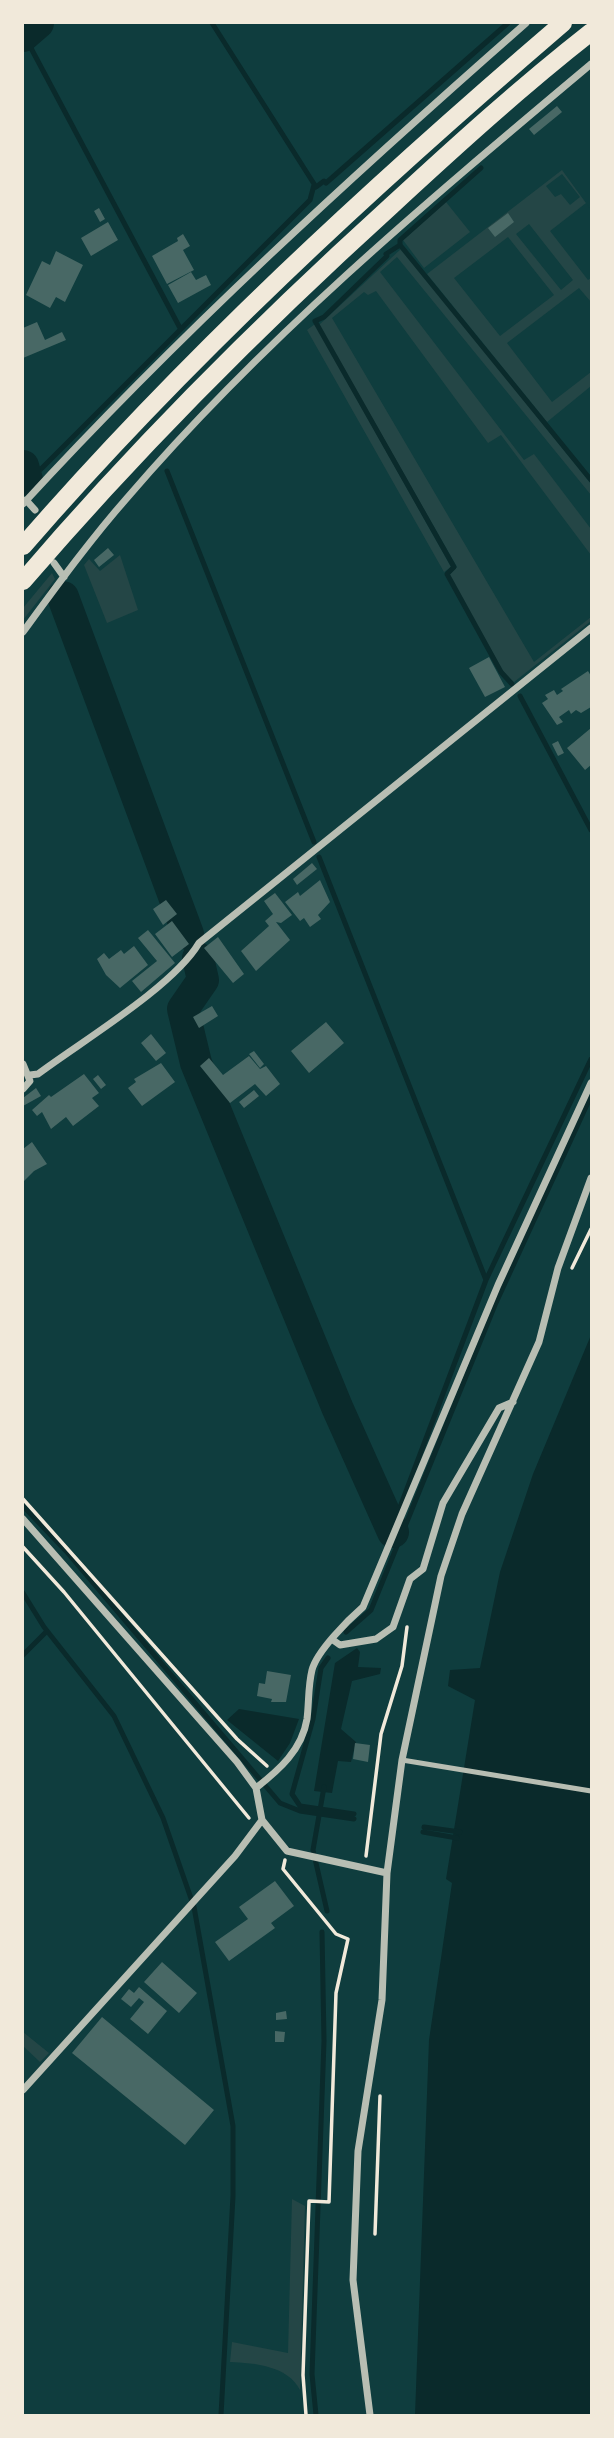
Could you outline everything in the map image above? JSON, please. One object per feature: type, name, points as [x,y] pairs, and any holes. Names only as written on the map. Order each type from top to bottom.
[{"type":"highway","points":[[23,546],[111,449],[290,268],[454,116],[563,23]]},
{"type":"highway","points":[[23,581],[126,463],[305,284],[471,133],[591,32]]},
{"type":"street","points":[[35,510],[24,502],[167,355],[299,226],[526,23]]},
{"type":"street","points":[[23,632],[134,490],[275,342],[451,182],[591,64]]},
{"type":"street","points":[[54,563],[64,577]]},
{"type":"street","points":[[30,1075],[38,1074],[163,982],[179,968],[199,943],[591,628]]},
{"type":"street","points":[[23,1063],[30,1075],[30,1081],[23,1089]]},
{"type":"street","points":[[258,1787],[275,1773],[299,1745],[306,1722],[312,1668],[343,1625],[363,1608],[498,1285],[591,1083]]},
{"type":"street","points":[[370,2415],[353,2280],[358,2151],[382,2000],[387,1873],[402,1760],[441,1576],[462,1514],[539,1342],[558,1268],[591,1178]]},
{"type":"street","points":[[333,1640],[340,1645],[376,1639],[393,1627],[410,1579],[423,1569],[443,1503],[499,1408],[513,1402]]},
{"type":"street","points":[[23,1519],[258,1787],[262,1820],[287,1851],[387,1873]]},
{"type":"street","points":[[23,2090],[196,1899],[262,1820]]},
{"type":"lane","points":[[402,1760],[591,1791]]},
{"type":"path","points":[[23,1499],[237,1739],[275,1773]]},
{"type":"path","points":[[23,1547],[64,1592],[257,1828]]},
{"type":"path","points":[[365,1869],[381,1734],[402,1666],[407,1625]]},
{"type":"path","points":[[287,1851],[283,1869],[336,1934],[348,1940],[336,1993],[329,2202],[309,2201],[303,2375],[306,2415]]},
{"type":"path","points":[[375,2235],[380,2094]]},
{"type":"shaded area","points":[[562,170],[586,203],[550,231],[588,280],[591,278],[591,302],[579,288],[507,343],[552,402],[591,372],[591,386],[547,422],[427,274]],"holes":[[[562,174],[580,197],[570,205],[561,194],[555,197],[546,186]],[[529,224],[573,280],[561,290],[516,234]],[[508,237],[554,295],[500,336],[454,278]]]},
{"type":"shaded area","points":[[446,202],[470,232],[424,268],[403,240]]},
{"type":"shaded area","points":[[402,248],[591,484],[591,495],[397,257],[380,272],[524,460],[534,454],[591,529],[591,555],[501,435],[488,443],[376,291],[368,295],[364,292],[332,318],[534,662],[591,617],[591,621],[514,682],[505,675],[449,575],[457,567],[319,325]]},
{"type":"shaded area","points":[[315,324],[451,567],[444,572],[307,330]]},
{"type":"shaded area","points":[[120,555],[138,610],[107,623],[84,565],[89,559],[100,571]]},
{"type":"shaded area","points":[[52,573],[55,579],[23,620],[23,608]]},
{"type":"shaded area","points":[[591,1335],[591,2415],[415,2415],[429,2040],[452,1883],[446,1879],[475,1700],[448,1686],[450,1670],[480,1668],[500,1572],[533,1474]]},
{"type":"shaded area","points":[[357,1648],[360,1652],[358,1667],[381,1668],[380,1674],[352,1681],[341,1729],[356,1742],[351,1762],[338,1761],[332,1793],[314,1791],[335,1663]]},
{"type":"shaded area","points":[[239,1709],[299,1719],[290,1743],[278,1761],[227,1720]]},
{"type":"shaded area","points":[[23,2032],[49,2053],[40,2062],[23,2046]]},
{"type":"shaded area","points":[[292,2199],[305,2206],[300,2390],[288,2376],[270,2367],[230,2362],[232,2342],[288,2353]]},
{"type":"building","points":[[557,106],[562,112],[534,135],[529,129]]},
{"type":"building","points":[[99,208],[105,219],[100,222],[94,211]]},
{"type":"building","points":[[508,213],[514,222],[495,237],[488,228]]},
{"type":"building","points":[[108,222],[118,240],[91,256],[81,238]]},
{"type":"building","points":[[183,234],[190,246],[183,250],[194,270],[167,284],[152,256],[178,241],[177,238]]},
{"type":"building","points":[[56,251],[83,265],[65,302],[56,297],[50,308],[26,295],[42,261],[50,265]]},
{"type":"building","points":[[191,272],[196,280],[206,275],[211,285],[178,303],[168,285]]},
{"type":"building","points":[[37,322],[45,340],[62,332],[66,340],[23,358],[23,328]]},
{"type":"building","points":[[108,548],[114,555],[99,567],[94,560]]},
{"type":"building","points":[[489,657],[505,687],[485,697],[469,668]]},
{"type":"building","points":[[588,671],[591,676],[591,707],[581,713],[576,710],[571,714],[569,710],[559,717],[563,722],[557,725],[542,703],[548,699],[545,695],[554,690],[557,695],[563,691],[561,689]]},
{"type":"building","points":[[591,728],[591,765],[585,770],[567,748]]},
{"type":"building","points":[[558,741],[564,753],[558,756],[552,744]]},
{"type":"building","points":[[312,863],[317,869],[297,885],[293,879]]},
{"type":"building","points":[[320,880],[330,902],[318,915],[321,919],[310,927],[304,918],[300,921],[285,902],[298,892],[300,896]]},
{"type":"building","points":[[275,893],[292,915],[281,923],[276,922],[290,940],[256,971],[241,951],[269,926],[265,921],[273,914],[264,901]]},
{"type":"building","points":[[166,900],[177,914],[163,925],[153,909]]},
{"type":"building","points":[[172,921],[189,944],[172,957],[155,934]]},
{"type":"building","points":[[148,930],[175,963],[141,992],[132,981],[157,961],[138,938]]},
{"type":"building","points":[[218,937],[244,974],[233,983],[204,948]]},
{"type":"building","points":[[134,946],[148,965],[120,988],[106,975],[97,959],[104,953],[109,959],[121,950],[124,954]]},
{"type":"building","points":[[212,1006],[218,1016],[199,1028],[193,1017]]},
{"type":"building","points":[[326,1022],[344,1043],[309,1073],[291,1051]]},
{"type":"building","points":[[151,1034],[166,1053],[156,1061],[141,1043]]},
{"type":"building","points":[[254,1051],[264,1064],[260,1068],[249,1054]]},
{"type":"building","points":[[249,1056],[260,1069],[266,1066],[280,1084],[266,1096],[255,1084],[230,1103],[200,1066],[209,1058],[223,1075]]},
{"type":"building","points":[[161,1063],[175,1082],[142,1106],[128,1088],[136,1082],[134,1079]]},
{"type":"building","points":[[84,1074],[99,1093],[92,1098],[99,1106],[73,1126],[66,1117],[51,1129],[42,1112],[37,1116],[32,1110],[49,1095],[51,1097]]},
{"type":"building","points":[[98,1075],[106,1085],[101,1089],[93,1079]]},
{"type":"building","points":[[36,1088],[41,1096],[23,1106],[23,1098]]},
{"type":"building","points":[[254,1090],[259,1096],[244,1108],[239,1102]]},
{"type":"building","points":[[32,1142],[47,1164],[34,1171],[23,1182],[23,1149]]},
{"type":"building","points":[[267,1671],[291,1675],[286,1702],[271,1702],[272,1699],[257,1696],[259,1683],[265,1684]]},
{"type":"building","points":[[355,1743],[370,1745],[368,1762],[353,1759]]},
{"type":"building","points":[[275,1881],[294,1906],[271,1923],[275,1928],[229,1961],[215,1942],[248,1919],[239,1907]]},
{"type":"building","points":[[162,1962],[197,1993],[179,2013],[144,1982]]},
{"type":"building","points":[[139,1987],[167,2011],[148,2034],[130,2019],[144,2002],[139,1998],[131,2007],[121,1999],[129,1989],[134,1993]]},
{"type":"building","points":[[286,2011],[287,2019],[276,2020],[276,2013]]},
{"type":"building","points":[[102,2017],[214,2110],[185,2145],[72,2053]]},
{"type":"building","points":[[275,2031],[285,2032],[284,2042],[275,2042]]},
{"type":"waterway","points":[[23,36],[38,23]]},
{"type":"waterway","points":[[212,23],[316,187],[324,181],[326,183]]},
{"type":"waterway","points":[[326,183],[508,23]]},
{"type":"waterway","points":[[24,35],[180,328]]},
{"type":"waterway","points":[[400,245],[400,240],[481,168]]},
{"type":"waterway","points":[[26,478],[41,469],[310,200],[314,185]]},
{"type":"waterway","points":[[386,254],[400,245],[591,480]]},
{"type":"waterway","points":[[387,256],[324,317],[315,321],[454,567],[447,574],[501,672],[512,684]]},
{"type":"waterway","points":[[23,466],[27,480]]},
{"type":"waterway","points":[[167,471],[314,842]]},
{"type":"waterway","points":[[63,597],[188,934]]},
{"type":"waterway","points":[[520,696],[591,830]]},
{"type":"waterway","points":[[319,857],[486,1280],[391,1531]]},
{"type":"waterway","points":[[198,958],[203,980],[183,1009],[196,1063],[337,1407],[393,1532]]},
{"type":"waterway","points":[[486,1280],[591,1059]]},
{"type":"waterway","points":[[346,1632],[371,1610],[495,1305],[591,1096]]},
{"type":"waterway","points":[[23,1506],[66,1551],[280,1803],[300,1811],[354,1819]]},
{"type":"waterway","points":[[23,1593],[44,1627],[114,1716],[163,1818],[194,1907],[233,2126],[233,2196],[221,2415]]},
{"type":"waterway","points":[[23,1655],[47,1631]]},
{"type":"waterway","points":[[328,1658],[321,1668],[313,1719],[292,1794],[300,1806],[354,1814]]},
{"type":"waterway","points":[[324,1787],[313,1850],[327,1911]]},
{"type":"waterway","points":[[424,1827],[460,1832]]},
{"type":"waterway","points":[[423,1832],[457,1838]]},
{"type":"waterway","points":[[316,2415],[312,2374],[324,2041],[322,1932]]}]
